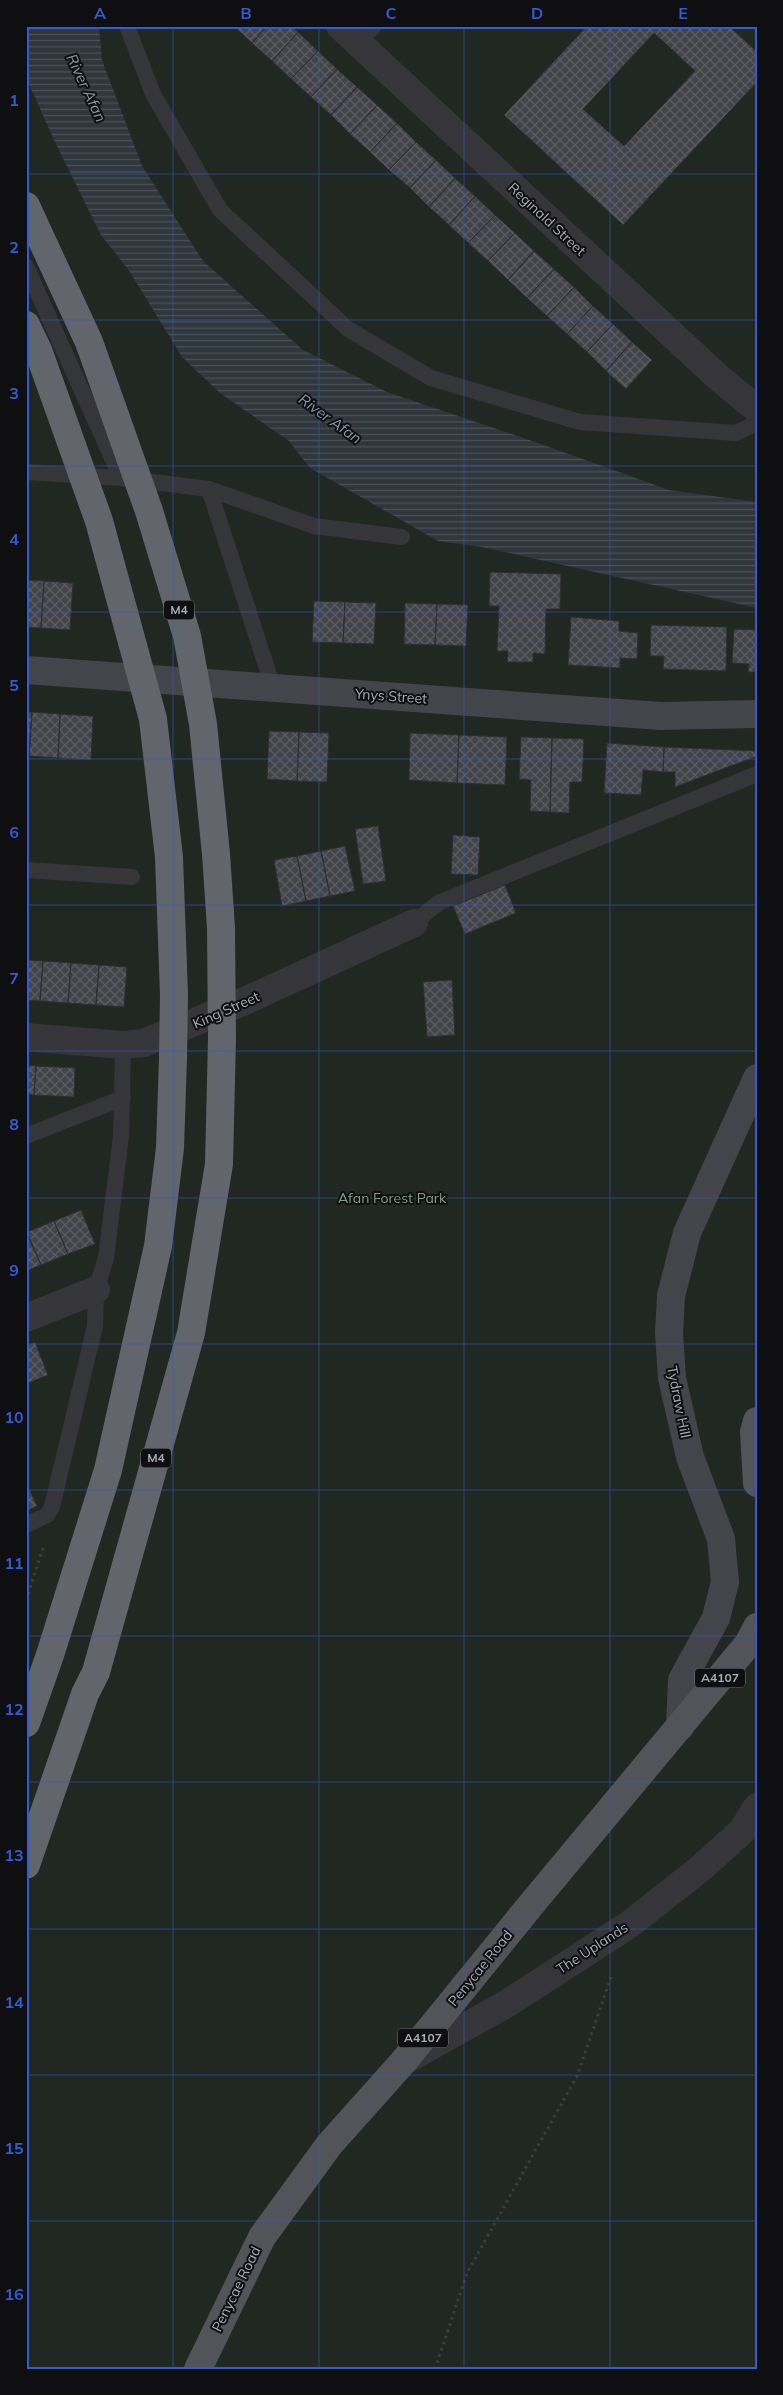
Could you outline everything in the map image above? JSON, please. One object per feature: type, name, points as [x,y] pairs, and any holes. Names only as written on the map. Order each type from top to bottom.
[{"type":"highway","name":"M4","points":[[26,206],[89,342],[149,511],[187,636],[203,724],[216,854],[221,928],[222,1038],[219,1164],[191,1334],[96,1672],[85,1694],[26,1865]]},
{"type":"highway","points":[[26,325],[38,350],[99,521],[153,719],[169,857],[174,995],[170,1148],[158,1246],[108,1470],[50,1655],[26,1723]]},
{"type":"main road","points":[[757,1421],[754,1432],[757,1483]]},
{"type":"main road","name":"A4107","points":[[680,1727],[748,1644],[757,1627]]},
{"type":"main road","name":"Penycae Road","points":[[198,2369],[262,2237],[329,2145],[404,2061],[530,1906],[680,1727]]},
{"type":"street","name":"Reginald Street","points":[[357,32],[712,372],[757,409]]},
{"type":"street","name":"Ynys Street","points":[[26,670],[661,716],[757,714]]},
{"type":"street","name":"King Street","points":[[26,1037],[123,1045],[159,1039],[414,923]]},
{"type":"street","name":"Tydraw Hill","points":[[680,1727],[682,1680],[716,1618],[726,1582],[721,1539],[690,1458],[672,1378],[669,1333],[671,1296],[687,1233],[757,1078]]},
{"type":"street","points":[[26,1318],[96,1290]]},
{"type":"street","name":"The Uplands","points":[[404,2061],[508,2003],[630,1924],[701,1868],[742,1831],[757,1807]]},
{"type":"lane","points":[[127,26],[153,94],[220,210],[348,329],[431,378],[580,422],[736,433],[757,423]]},
{"type":"lane","points":[[26,266],[120,478]]},
{"type":"lane","points":[[26,472],[120,478],[209,489],[314,526],[402,537]]},
{"type":"lane","points":[[209,489],[273,687]]},
{"type":"lane","points":[[414,923],[438,903],[757,774]]},
{"type":"lane","points":[[26,870],[132,877]]},
{"type":"lane","points":[[26,1525],[47,1515],[52,1507],[95,1326],[96,1290],[106,1258],[121,1136],[123,1045]]},
{"type":"lane","points":[[26,1136],[123,1098]]},
{"type":"path","points":[[26,1600],[49,1531],[47,1515]]},
{"type":"path","points":[[435,2369],[467,2273],[578,2076],[614,1969]]},
{"type":"green space","name":"Afan Forest Park","points":[[26,26],[757,26],[757,2369],[26,2369]]},
{"type":"water","name":"River Afan","points":[[26,26],[99,26],[102,60],[142,166],[203,261],[303,350],[387,392],[669,490],[757,502],[757,608],[482,547],[438,541],[310,468],[289,441],[220,393],[182,357],[128,269],[101,235],[53,138],[26,77]]},
{"type":"building","points":[[234,26],[267,26],[252,43]]},
{"type":"building","points":[[267,26],[291,26],[298,32],[272,61],[252,43]]},
{"type":"building","points":[[587,26],[729,26],[757,52],[757,82],[623,225],[504,115]],"holes":[[[654,33],[695,71],[624,146],[583,109]]]},
{"type":"building","points":[[298,32],[318,51],[291,79],[272,61]]},
{"type":"building","points":[[318,51],[337,69],[311,97],[291,79]]},
{"type":"building","points":[[337,69],[357,87],[331,115],[311,97]]},
{"type":"building","points":[[357,87],[377,105],[350,134],[331,115]]},
{"type":"building","points":[[377,105],[397,123],[370,152],[350,134]]},
{"type":"building","points":[[397,123],[416,142],[389,170],[370,152]]},
{"type":"building","points":[[416,142],[436,160],[410,188],[389,170]]},
{"type":"building","points":[[436,160],[455,178],[429,207],[410,188]]},
{"type":"building","points":[[455,178],[475,196],[449,225],[429,207]]},
{"type":"building","points":[[475,196],[495,215],[468,243],[449,225]]},
{"type":"building","points":[[495,215],[515,233],[488,261],[468,243]]},
{"type":"building","points":[[515,233],[534,251],[508,280],[488,261]]},
{"type":"building","points":[[534,251],[554,269],[527,298],[508,280]]},
{"type":"building","points":[[554,269],[574,287],[547,316],[527,298]]},
{"type":"building","points":[[574,287],[593,306],[567,334],[547,316]]},
{"type":"building","points":[[593,306],[613,324],[587,352],[567,334]]},
{"type":"building","points":[[613,324],[632,342],[606,371],[587,352]]},
{"type":"building","points":[[632,342],[652,360],[626,389],[606,371]]},
{"type":"building","points":[[490,572],[561,574],[560,609],[546,609],[545,654],[533,653],[533,662],[507,662],[508,651],[497,651],[499,606],[489,606]]},
{"type":"building","points":[[26,580],[44,581],[41,628],[26,627]]},
{"type":"building","points":[[44,581],[73,583],[70,630],[41,628]]},
{"type":"building","points":[[314,601],[345,602],[343,643],[312,642]]},
{"type":"building","points":[[345,602],[376,603],[374,644],[343,643]]},
{"type":"building","points":[[405,603],[437,604],[435,645],[404,644]]},
{"type":"building","points":[[437,604],[468,605],[466,646],[435,645]]},
{"type":"building","points":[[571,617],[619,621],[619,631],[638,633],[637,659],[620,658],[620,668],[568,665]]},
{"type":"building","points":[[651,625],[727,627],[726,671],[663,669],[664,656],[650,656]]},
{"type":"building","points":[[734,629],[757,630],[757,672],[748,672],[749,664],[732,663]]},
{"type":"building","points":[[26,712],[32,712],[29,756],[26,756]]},
{"type":"building","points":[[32,712],[60,714],[58,758],[29,756]]},
{"type":"building","points":[[60,714],[93,716],[91,760],[58,758]]},
{"type":"building","points":[[269,731],[299,732],[297,781],[267,779]]},
{"type":"building","points":[[299,732],[329,733],[327,782],[297,781]]},
{"type":"building","points":[[410,733],[459,735],[457,783],[409,780]]},
{"type":"building","points":[[459,735],[507,737],[505,785],[457,783]]},
{"type":"building","points":[[521,737],[552,738],[550,812],[530,811],[531,780],[519,779]]},
{"type":"building","points":[[552,738],[584,739],[582,782],[570,782],[569,813],[550,812]]},
{"type":"building","points":[[607,743],[664,747],[663,772],[643,770],[641,795],[604,793]]},
{"type":"building","points":[[664,747],[757,751],[757,756],[675,787],[675,772],[663,772]]},
{"type":"building","points":[[378,826],[386,881],[363,884],[355,829]]},
{"type":"building","points":[[453,835],[480,837],[478,875],[451,874]]},
{"type":"building","points":[[345,846],[355,891],[330,896],[321,851]]},
{"type":"building","points":[[321,851],[330,896],[306,901],[297,856]]},
{"type":"building","points":[[297,856],[306,901],[282,906],[274,860]]},
{"type":"building","points":[[505,885],[516,913],[465,934],[453,906]]},
{"type":"building","points":[[26,960],[43,961],[40,1001],[26,1000]]},
{"type":"building","points":[[43,961],[71,963],[68,1003],[40,1001]]},
{"type":"building","points":[[71,963],[99,965],[96,1005],[68,1003]]},
{"type":"building","points":[[99,965],[127,967],[124,1007],[96,1005]]},
{"type":"building","points":[[452,980],[455,1035],[427,1037],[423,982]]},
{"type":"building","points":[[26,1065],[36,1066],[34,1095],[26,1094]]},
{"type":"building","points":[[36,1066],[75,1068],[74,1097],[34,1095]]},
{"type":"building","points":[[81,1210],[95,1244],[68,1254],[54,1221]]},
{"type":"building","points":[[54,1221],[68,1254],[41,1265],[27,1232]]},
{"type":"building","points":[[26,1232],[41,1265],[26,1271]]},
{"type":"building","points":[[35,1342],[48,1375],[26,1384],[26,1346]]},
{"type":"building","points":[[26,1482],[37,1506],[26,1511]]}]
